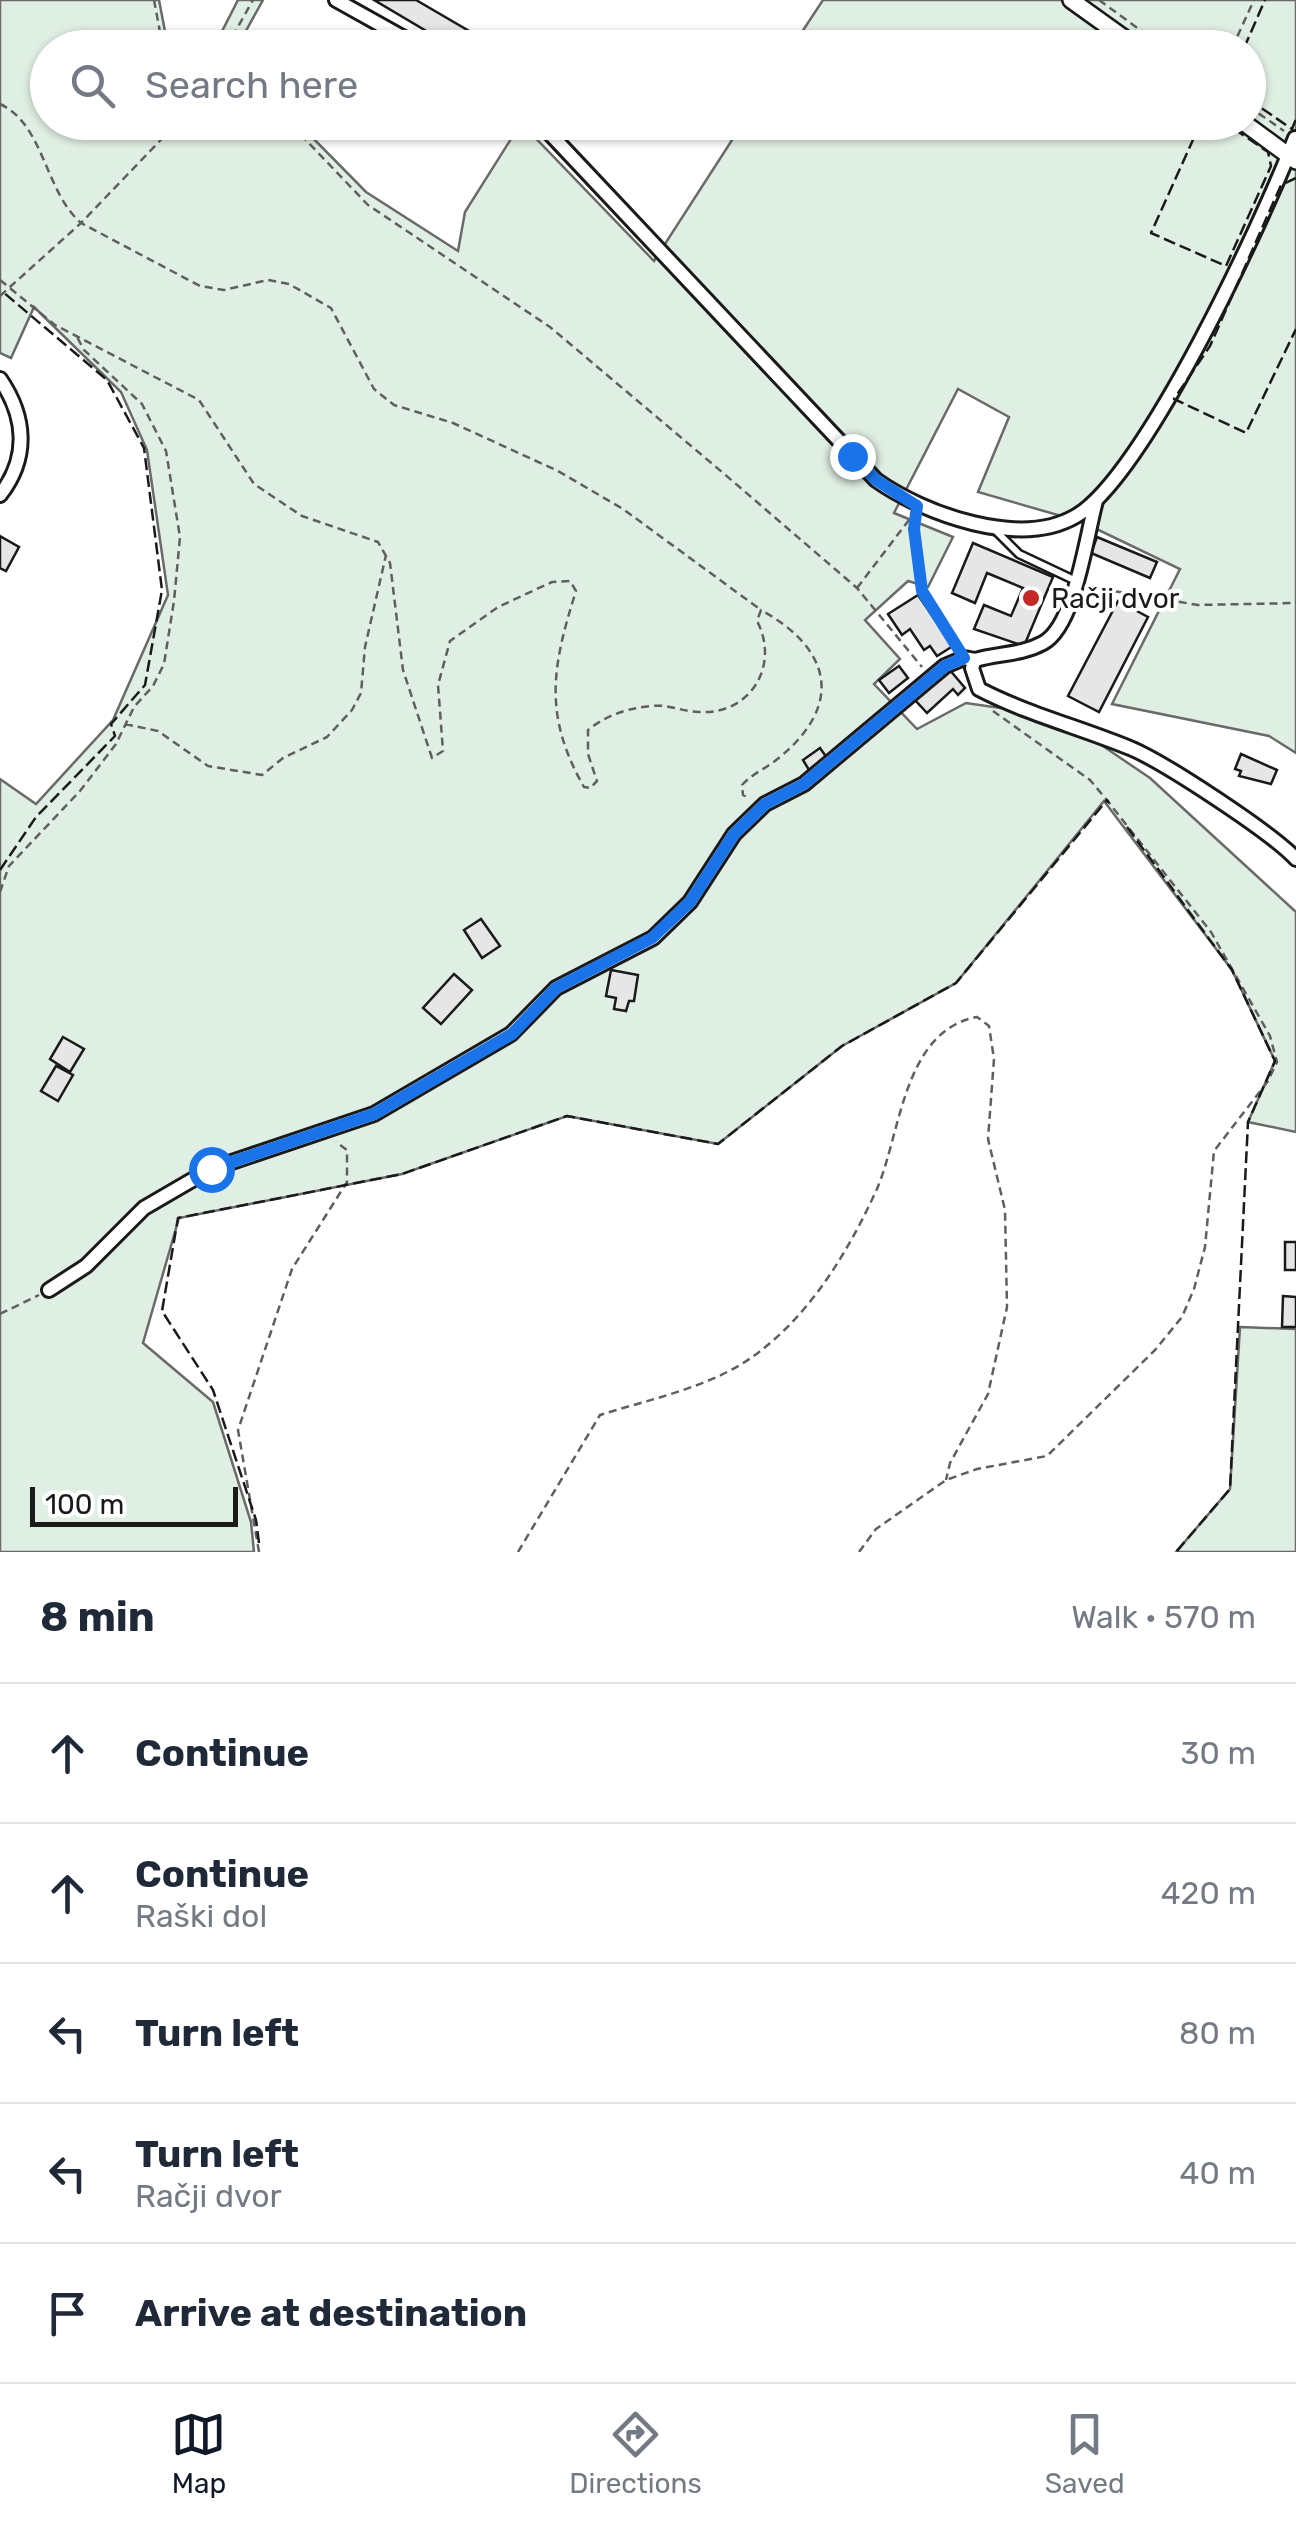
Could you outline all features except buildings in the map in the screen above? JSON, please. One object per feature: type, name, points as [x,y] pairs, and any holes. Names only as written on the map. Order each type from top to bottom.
[{"type":"street","points":[[336,0],[390,30]]},
{"type":"street","points":[[1072,0],[1113,30]]},
{"type":"street","points":[[49,1290],[86,1266],[144,1208],[211,1169],[374,1114],[512,1034],[556,988],[652,938],[690,902],[734,834],[765,804],[804,784],[931,678],[970,659],[1028,650],[1048,641],[1071,608],[1074,580],[1096,501],[1190,362],[1292,158],[1296,137]]},
{"type":"street","points":[[1266,138],[1292,158]]},
{"type":"street","points":[[556,140],[876,480],[917,506],[991,526],[1058,524],[1096,501]]},
{"type":"street","points":[[0,379],[9,393],[23,444],[19,463],[0,495]]},
{"type":"street","points":[[970,659],[978,689],[1015,708],[1132,749],[1244,818],[1296,860]]},
{"type":"lane","points":[[991,526],[1020,554],[1074,580]]},
{"type":"path","points":[[154,0],[160,30]]},
{"type":"path","points":[[236,30],[253,0]]},
{"type":"path","points":[[1098,0],[1140,30]]},
{"type":"path","points":[[1240,30],[1254,0]]},
{"type":"path","points":[[0,104],[30,134]]},
{"type":"path","points":[[1266,118],[1296,137]]},
{"type":"path","points":[[33,140],[66,210],[80,223],[200,286],[224,290],[268,280],[289,284],[332,308],[374,389],[394,405],[453,423],[558,471],[623,509],[782,622],[813,652],[823,677],[818,710],[800,738],[742,785],[743,795],[765,804]]},
{"type":"path","points":[[0,296],[80,223],[161,140]]},
{"type":"path","points":[[307,140],[368,205],[550,327],[857,588],[931,678]]},
{"type":"path","points":[[0,280],[55,325],[199,400],[254,484],[302,516],[363,533],[378,542],[387,554],[404,670],[432,758],[443,751],[438,685],[450,640],[498,607],[552,582],[570,580],[576,590],[556,665],[554,719],[576,774],[584,787],[590,788],[596,781],[588,754],[588,730],[608,714],[656,705],[703,713],[725,707],[754,690],[766,671],[766,638],[758,621],[761,610]]},
{"type":"path","points":[[0,892],[9,866],[80,791],[116,744],[124,723],[164,664],[180,537],[166,451],[155,427],[122,381],[84,350],[77,336]]},
{"type":"path","points":[[857,588],[897,540],[917,506]]},
{"type":"path","points":[[917,506],[914,529],[922,591],[970,659]]},
{"type":"path","points":[[124,723],[158,731],[208,766],[243,774],[262,775],[283,758],[327,737],[361,693],[365,647],[387,554]]},
{"type":"path","points":[[1074,580],[1094,590],[1198,605],[1296,603]]},
{"type":"path","points":[[859,1552],[876,1529],[946,1480],[977,1469],[1047,1456],[1156,1350],[1182,1316],[1204,1247],[1214,1151],[1268,1081],[1277,1062],[1270,1036],[1211,932],[1107,800],[1090,780],[1000,718],[978,689]]},
{"type":"path","points":[[518,1552],[600,1415],[706,1381],[754,1356],[789,1324],[837,1267],[878,1188],[896,1114],[919,1067],[948,1026],[977,1018],[989,1026],[994,1059],[988,1139],[1006,1210],[1007,1306],[988,1394],[950,1463],[946,1480]]},
{"type":"path","points":[[259,1552],[238,1430],[292,1269],[333,1198],[345,1186],[347,1150],[328,1131]]},
{"type":"path","points":[[0,1314],[49,1290]]},
{"type":"green space","points":[[0,0],[159,0],[165,30],[30,30],[30,140],[315,140],[366,192],[458,251],[465,212],[510,140],[537,140],[654,261],[732,140],[1266,140],[1266,30],[803,30],[823,0],[1296,0],[1296,753],[1269,736],[1112,704],[1180,569],[1082,522],[978,492],[1009,417],[958,389],[894,513],[953,537],[928,587],[908,581],[865,620],[900,659],[874,684],[917,729],[966,703],[1022,711],[1094,740],[1150,778],[1296,912],[1296,1132],[1248,1122],[1275,1061],[1232,970],[1104,801],[956,983],[842,1046],[718,1144],[567,1116],[402,1174],[179,1218],[143,1343],[213,1402],[251,1522],[254,1552],[0,1552],[0,779],[36,804],[113,720],[168,595],[147,450],[121,392],[34,307],[11,358],[0,353]]},
{"type":"green space","points":[[238,0],[263,0],[246,30],[223,30]]},
{"type":"green space","points":[[1240,1327],[1296,1329],[1296,1552],[1176,1552],[1230,1489]]},
{"type":"fence","points":[[1252,30],[1265,0]]},
{"type":"fence","points":[[1266,111],[1292,129],[1296,119]]},
{"type":"fence","points":[[1193,140],[1151,233],[1226,266],[1271,166],[1268,152],[1250,140]]},
{"type":"fence","points":[[1296,178],[1281,185],[1210,346],[1174,399],[1246,433],[1296,329]]},
{"type":"fence","points":[[0,870],[36,817],[115,736],[111,724],[145,685],[162,590],[144,448],[107,380],[3,292]]},
{"type":"fence","points":[[259,1543],[256,1520],[213,1390],[162,1311],[178,1218],[402,1174],[567,1116],[718,1144],[842,1046],[956,983],[1107,800],[1109,803]]},
{"type":"fence","points":[[1127,827],[1232,970],[1275,1061],[1248,1122],[1230,1489],[1176,1552]]},
{"type":"place","name":"Račji dvor","points":[[1031,598]]},
{"type":"route","points":[[211,1169],[374,1114],[414,1087],[512,1034],[556,988],[652,938],[690,902],[734,834],[765,804],[804,784],[945,666],[964,658],[922,591],[914,529],[917,506],[876,480],[852,456]]}]
